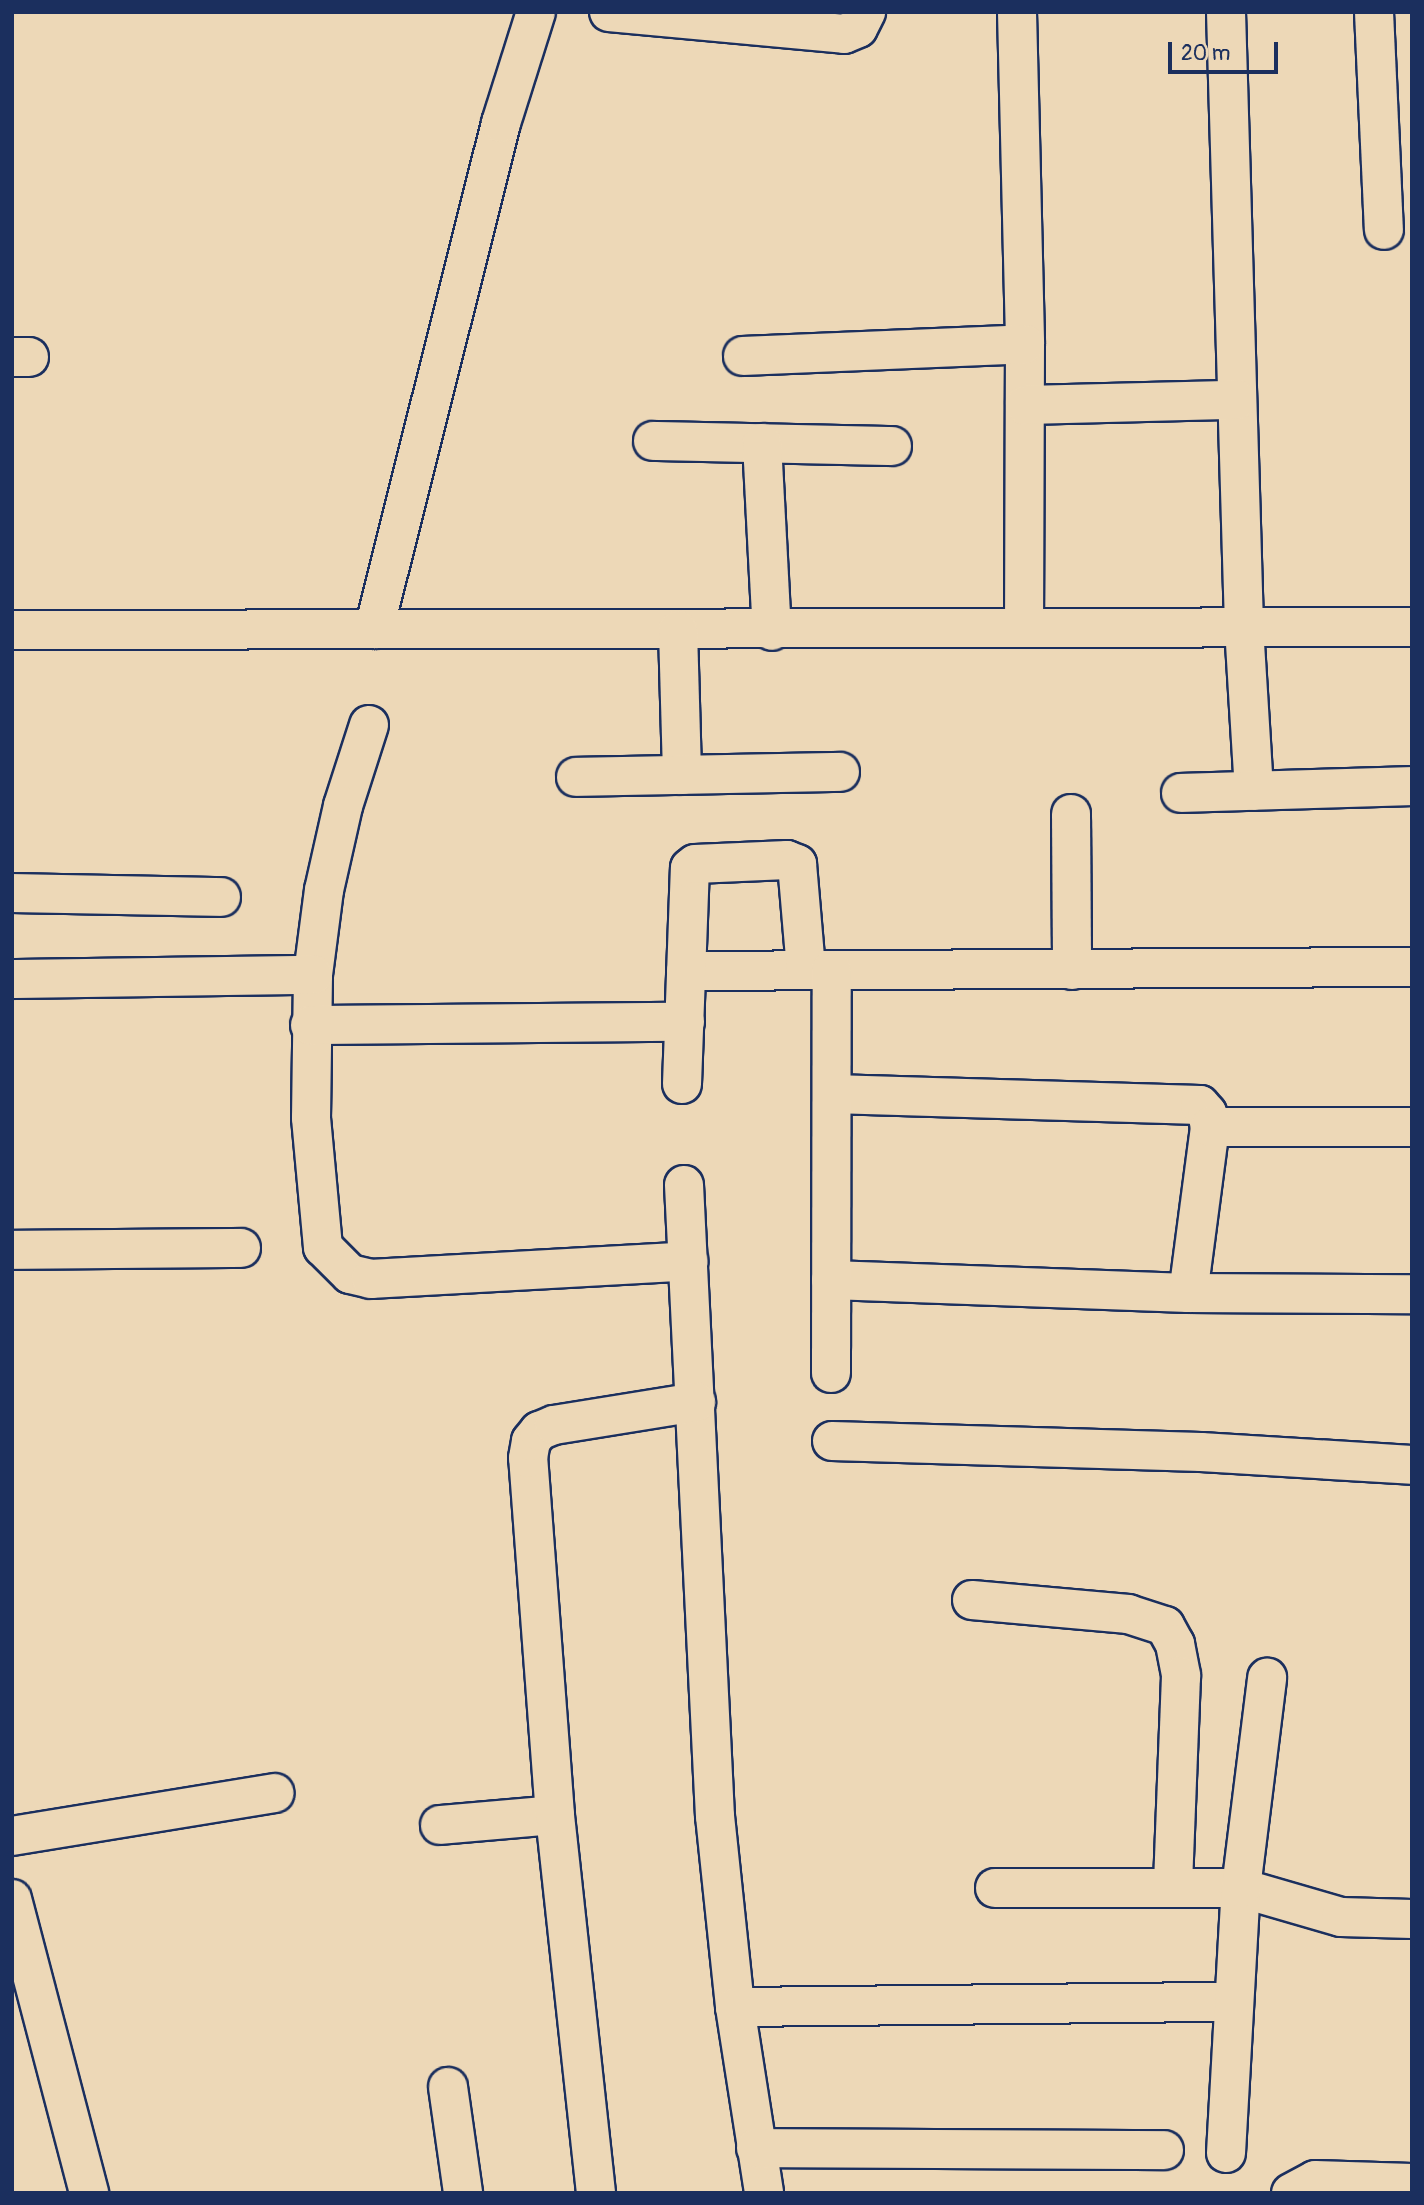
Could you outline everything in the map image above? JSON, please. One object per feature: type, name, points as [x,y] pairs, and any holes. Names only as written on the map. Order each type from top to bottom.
[{"type":"street","points":[[374,629],[501,123],[536,12]]},
{"type":"street","points":[[609,12],[741,18],[844,34],[858,28],[866,12]]},
{"type":"street","points":[[1017,12],[1025,344],[1024,628]]},
{"type":"street","points":[[1226,12],[1244,627],[1254,791]]},
{"type":"street","points":[[1374,12],[1384,230]]},
{"type":"street","points":[[743,356],[1025,344]]},
{"type":"street","points":[[1025,405],[1237,400]]},
{"type":"street","points":[[653,441],[892,446]]},
{"type":"street","points":[[762,443],[772,631]]},
{"type":"street","points":[[12,630],[772,631],[1412,627]]},
{"type":"street","points":[[678,630],[682,775]]},
{"type":"street","points":[[369,725],[343,807],[324,890],[313,975],[310,1026],[318,1217],[323,1247],[350,1274],[371,1279],[688,1261]]},
{"type":"street","points":[[576,777],[840,772]]},
{"type":"street","points":[[1181,793],[1412,786]]},
{"type":"street","points":[[1071,814],[1072,970]]},
{"type":"street","points":[[682,1084],[690,868],[695,864],[787,860],[799,869],[819,970],[832,1094],[831,1373]]},
{"type":"street","points":[[12,893],[221,897]]},
{"type":"street","points":[[686,971],[1412,967]]},
{"type":"street","points":[[12,979],[313,975]]},
{"type":"street","points":[[310,1026],[685,1022]]},
{"type":"street","points":[[832,1094],[1200,1105],[1207,1113],[1210,1127],[1188,1293]]},
{"type":"street","points":[[1210,1127],[1412,1127]]},
{"type":"street","points":[[684,1185],[715,1816],[735,2007],[764,2193]]},
{"type":"street","points":[[12,1250],[241,1248]]},
{"type":"street","points":[[831,1280],[1188,1293],[1412,1294]]},
{"type":"street","points":[[596,2193],[555,1815],[531,1441],[538,1431],[554,1425],[696,1402]]},
{"type":"street","points":[[832,1441],[1201,1452],[1412,1465]]},
{"type":"street","points":[[972,1600],[1128,1614],[1165,1626],[1175,1644],[1181,1676],[1173,1885]]},
{"type":"street","points":[[1226,2153],[1241,1888],[1267,1678]]},
{"type":"street","points":[[12,1836],[275,1793]]},
{"type":"street","points":[[440,1825],[555,1815]]},
{"type":"street","points":[[995,1888],[1173,1885],[1241,1888],[1341,1916],[1412,1919]]},
{"type":"street","points":[[12,1899],[89,2193]]},
{"type":"street","points":[[735,2007],[1234,2002]]},
{"type":"street","points":[[448,2087],[463,2193]]},
{"type":"street","points":[[756,2148],[1164,2150]]},
{"type":"street","points":[[1292,2193],[1315,2180],[1412,2183]]}]
